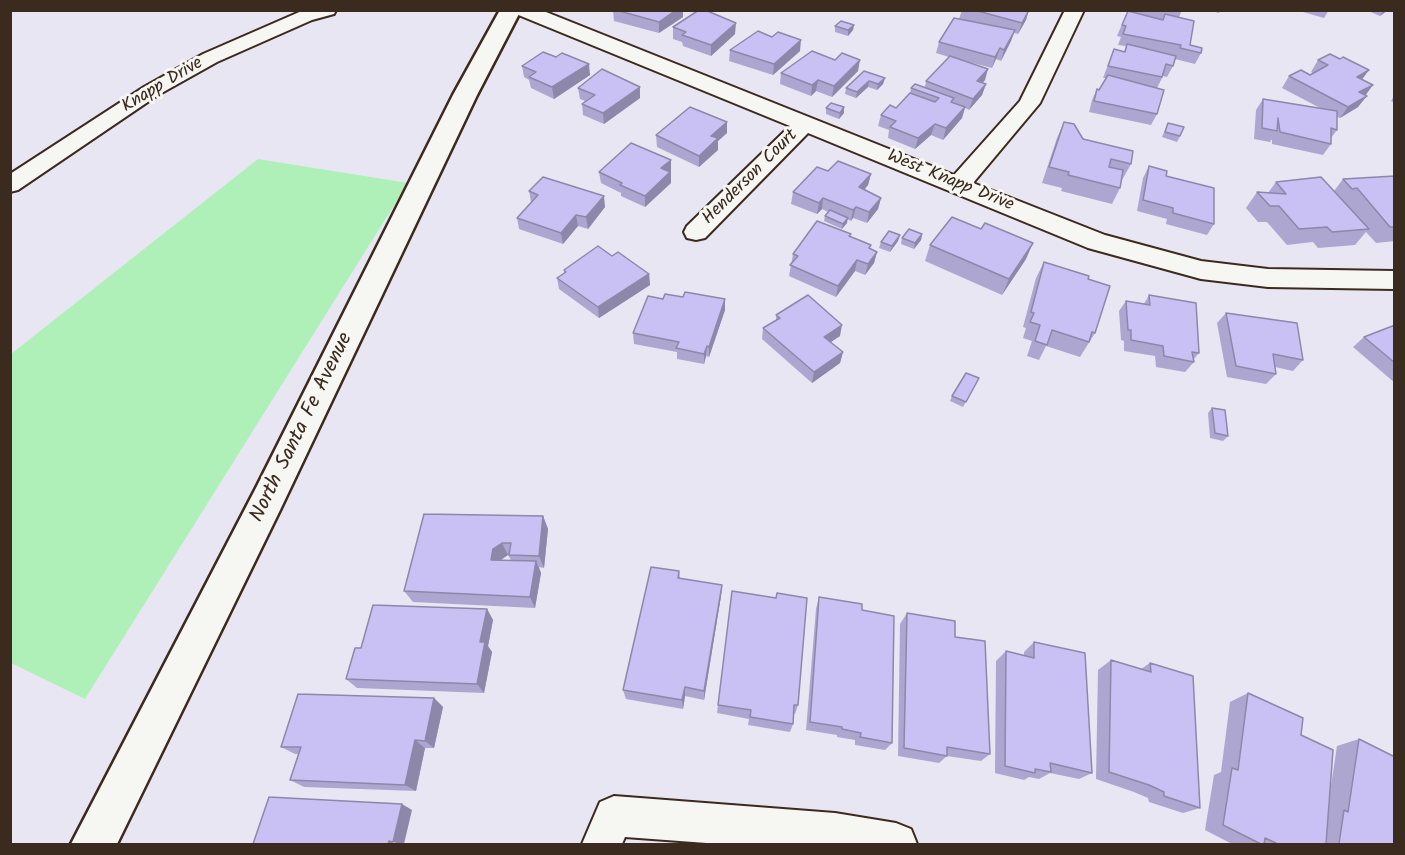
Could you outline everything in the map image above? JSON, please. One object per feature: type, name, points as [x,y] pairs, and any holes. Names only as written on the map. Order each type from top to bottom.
[{"type":"main road","name":"North Santa Fe Avenue","points":[[93,844],[268,499],[465,95],[511,10]]},
{"type":"street","name":"Knapp Drive","points":[[10,185],[151,91],[210,58],[305,16],[327,10]]},
{"type":"street","name":"West Knapp Drive","points":[[523,10],[1097,242],[1201,270],[1268,278],[1395,280]]},
{"type":"street","points":[[958,186],[1029,103],[1075,10]]},
{"type":"street","name":"Henderson Court","points":[[696,232],[805,124]]},
{"type":"street","points":[[602,844],[614,816],[835,833],[896,844]]},
{"type":"green space","points":[[258,159],[408,183],[85,699],[11,663],[11,354]]},
{"type":"building","points":[[616,10],[676,10],[659,22]]},
{"type":"building","points":[[699,10],[705,10],[736,23],[711,45],[682,35],[686,32],[673,27]]},
{"type":"building","points":[[974,10],[1029,10],[1022,23]]},
{"type":"building","points":[[1128,11],[1163,20],[1165,14],[1194,21],[1190,45],[1202,48],[1201,53],[1180,48],[1181,45],[1123,34],[1126,26],[1122,25]]},
{"type":"building","points":[[954,18],[1015,30],[1004,50],[1000,48],[995,57],[939,42]]},
{"type":"building","points":[[841,21],[854,25],[848,30],[835,26]]},
{"type":"building","points":[[758,31],[772,37],[778,32],[801,40],[774,64],[730,50]]},
{"type":"building","points":[[1127,44],[1176,56],[1173,66],[1166,64],[1162,77],[1108,66],[1114,49],[1125,52]]},
{"type":"building","points":[[812,51],[835,60],[842,53],[860,60],[834,86],[818,80],[812,85],[781,73]]},
{"type":"building","points":[[543,52],[556,57],[562,53],[589,64],[552,87],[529,77],[536,72],[522,66]]},
{"type":"building","points":[[1330,54],[1340,59],[1343,57],[1369,70],[1357,77],[1373,85],[1359,92],[1367,96],[1348,107],[1289,76],[1301,70],[1310,75],[1328,65],[1318,60]]},
{"type":"building","points":[[950,56],[988,69],[977,81],[986,84],[973,99],[926,81]]},
{"type":"building","points":[[602,69],[640,87],[603,113],[582,104],[595,95],[578,88]]},
{"type":"building","points":[[864,71],[885,78],[878,84],[869,81],[857,92],[846,88]]},
{"type":"building","points":[[1108,75],[1164,90],[1157,114],[1094,101],[1097,89],[1099,90]]},
{"type":"building","points":[[915,84],[954,98],[951,102],[965,107],[946,128],[935,124],[918,138],[890,127],[896,121],[881,115],[890,105],[896,108],[910,93],[935,102],[939,98],[911,88]]},
{"type":"building","points":[[1263,99],[1337,111],[1337,130],[1331,128],[1331,144],[1280,132],[1278,118],[1277,131],[1262,128]]},
{"type":"building","points":[[831,103],[844,107],[840,113],[826,108]]},
{"type":"building","points":[[690,107],[727,122],[711,136],[718,138],[699,156],[656,135]]},
{"type":"building","points":[[1064,122],[1074,124],[1083,139],[1133,151],[1131,164],[1111,159],[1109,167],[1123,170],[1120,188],[1068,175],[1069,172],[1049,167]]},
{"type":"building","points":[[1168,123],[1184,127],[1180,136],[1165,132]]},
{"type":"building","points":[[631,143],[671,160],[661,168],[670,172],[645,196],[620,185],[622,183],[599,172]]},
{"type":"building","points":[[838,161],[871,174],[859,187],[881,198],[869,212],[856,207],[853,210],[823,198],[819,203],[793,192],[817,167],[828,171]]},
{"type":"building","points":[[1149,166],[1167,171],[1166,176],[1214,188],[1214,224],[1173,213],[1173,208],[1143,200]]},
{"type":"building","points":[[1395,176],[1395,227],[1390,227],[1357,188],[1352,189],[1343,179]]},
{"type":"building","points":[[543,177],[604,196],[586,217],[576,215],[561,233],[517,218],[538,195],[529,191]]},
{"type":"building","points":[[1321,177],[1369,229],[1332,232],[1327,227],[1299,229],[1279,206],[1270,206],[1257,192],[1286,194],[1276,182]]},
{"type":"building","points":[[830,210],[848,218],[843,224],[825,216]]},
{"type":"building","points":[[952,217],[981,229],[985,223],[1033,243],[1009,279],[930,245]]},
{"type":"building","points":[[817,221],[851,234],[849,236],[871,245],[869,248],[877,252],[868,264],[857,260],[838,286],[790,265],[798,256],[793,254]]},
{"type":"building","points":[[909,229],[922,234],[915,243],[902,238]]},
{"type":"building","points":[[889,231],[900,235],[892,246],[881,242]]},
{"type":"building","points":[[598,246],[612,256],[618,252],[649,274],[598,307],[557,278],[566,272],[564,270]]},
{"type":"building","points":[[1044,262],[1089,276],[1088,279],[1110,286],[1095,333],[1092,332],[1089,342],[1052,330],[1047,345],[1035,341],[1040,325],[1030,322],[1034,313],[1031,312]]},
{"type":"building","points":[[685,292],[725,299],[709,347],[707,346],[704,354],[676,348],[679,342],[633,333],[648,296],[663,299],[665,294],[683,297]]},
{"type":"building","points":[[808,295],[842,325],[824,337],[843,352],[814,372],[763,328],[780,318],[776,315]]},
{"type":"building","points":[[1149,295],[1196,303],[1199,353],[1192,352],[1194,362],[1164,356],[1163,346],[1131,340],[1126,301],[1150,305]]},
{"type":"building","points":[[1226,313],[1297,323],[1303,360],[1273,354],[1276,374],[1236,366]]},
{"type":"building","points":[[1395,325],[1395,363],[1364,337]]},
{"type":"building","points":[[966,373],[979,378],[966,402],[952,396]]},
{"type":"building","points":[[1212,408],[1225,410],[1228,436],[1215,433]]},
{"type":"building","points":[[424,514],[543,516],[539,556],[509,555],[511,543],[502,543],[493,549],[491,560],[536,561],[530,597],[404,591]]},
{"type":"building","points":[[651,567],[679,571],[678,578],[722,585],[704,691],[685,687],[682,700],[623,690]]},
{"type":"building","points":[[732,591],[776,598],[777,593],[807,598],[798,705],[794,705],[793,724],[750,717],[751,710],[718,705]]},
{"type":"building","points":[[819,597],[862,604],[862,610],[894,616],[892,743],[860,737],[861,733],[842,729],[842,727],[810,722]]},
{"type":"building","points":[[373,605],[487,609],[480,642],[485,642],[477,684],[346,679],[355,648],[361,648]]},
{"type":"building","points":[[907,613],[955,621],[955,637],[985,641],[990,754],[947,747],[947,756],[904,748]]},
{"type":"building","points":[[1034,642],[1085,653],[1092,773],[1050,763],[1051,772],[1035,769],[1035,773],[1005,766],[1006,651],[1034,658]]},
{"type":"building","points":[[1111,660],[1151,672],[1150,663],[1193,676],[1200,808],[1164,796],[1164,792],[1149,785],[1109,772]]},
{"type":"building","points":[[1248,693],[1303,718],[1301,735],[1333,750],[1326,844],[1278,844],[1265,838],[1264,844],[1261,844],[1223,825],[1232,768],[1238,770]]},
{"type":"building","points":[[298,694],[434,698],[425,741],[415,740],[405,785],[290,780],[301,747],[281,747]]},
{"type":"building","points":[[1359,739],[1395,757],[1395,844],[1339,844],[1344,810],[1348,812]]},
{"type":"building","points":[[269,797],[402,804],[393,842],[389,841],[388,844],[253,844]]}]
